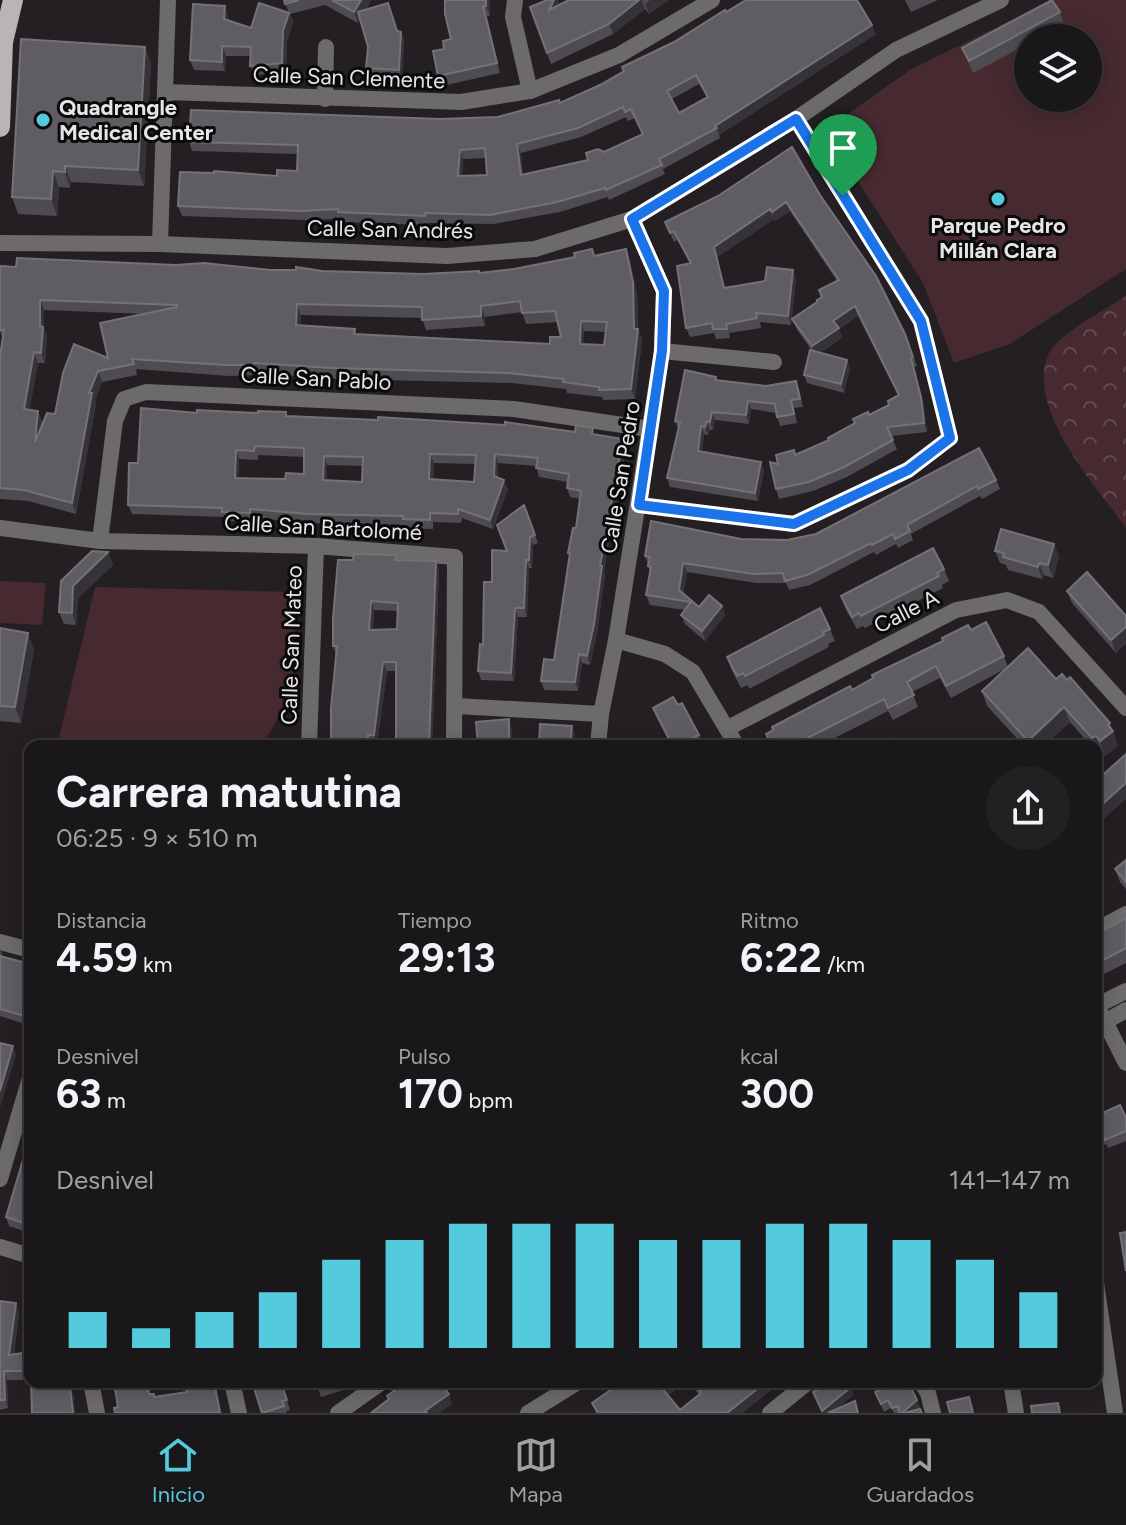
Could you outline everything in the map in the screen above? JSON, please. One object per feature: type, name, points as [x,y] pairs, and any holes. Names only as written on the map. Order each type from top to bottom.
[{"type":"main road","points":[[0,127],[3,42],[13,0]]},
{"type":"street","points":[[160,244],[168,0]]},
{"type":"street","points":[[515,0],[513,17],[530,91]]},
{"type":"street","name":"Calle San Clemente","points":[[166,92],[461,102],[530,91],[619,55],[712,0]]},
{"type":"street","name":"Calle San Andrés","points":[[0,243],[160,244],[447,256],[535,249],[632,219],[796,119],[896,50],[1001,0]]},
{"type":"street","points":[[325,99],[326,47]]},
{"type":"street","points":[[639,505],[794,524],[908,470],[950,438],[921,321],[796,119]]},
{"type":"street","name":"Calle San Pedro","points":[[599,740],[662,351],[664,291],[632,219]]},
{"type":"street","points":[[662,351],[774,362]]},
{"type":"street","name":"Calle San Pablo","points":[[100,541],[115,421],[124,399],[146,392],[514,409],[650,429]]},
{"type":"street","name":"Calle San Bartolomé","points":[[0,528],[100,541],[316,546],[455,557],[454,740]]},
{"type":"street","name":"Calle San Mateo","points":[[309,740],[316,546]]},
{"type":"street","name":"Calle A","points":[[728,728],[956,610],[1007,600],[1039,612],[1126,708]]},
{"type":"street","points":[[616,640],[665,654],[693,672],[734,740]]},
{"type":"street","points":[[456,706],[601,714]]},
{"type":"street","points":[[1102,927],[1126,914]]},
{"type":"street","points":[[0,942],[24,948]]},
{"type":"street","points":[[1102,1003],[1126,991]]},
{"type":"street","points":[[1102,1023],[1126,1010]]},
{"type":"street","points":[[1102,1026],[1126,1063]]},
{"type":"street","points":[[0,1179],[24,1098]]},
{"type":"street","points":[[0,1247],[24,1254]]},
{"type":"street","points":[[1102,1324],[1115,1413]]},
{"type":"street","points":[[92,1388],[97,1413]]},
{"type":"street","points":[[233,1388],[239,1413]]},
{"type":"street","points":[[338,1413],[371,1388]]},
{"type":"street","points":[[528,1413],[568,1388]]},
{"type":"street","points":[[770,1413],[801,1388]]},
{"type":"street","points":[[925,1388],[933,1413]]},
{"type":"street","points":[[1012,1388],[1016,1413]]},
{"type":"street","points":[[790,1397],[799,1413]]},
{"type":"green space","name":"Parque Pedro Millán Clara","points":[[1051,0],[1126,0],[1126,269],[1010,344],[954,363],[923,283],[825,130],[910,70]]},
{"type":"green space","points":[[1126,296],[1126,528],[1068,447],[1047,400],[1044,377],[1048,355],[1061,339]]},
{"type":"green space","points":[[0,581],[46,583],[42,625],[0,623]]},
{"type":"green space","points":[[95,587],[294,592],[292,694],[265,740],[58,740]]},
{"type":"building","points":[[332,0],[361,0],[354,12]]},
{"type":"building","points":[[445,0],[486,0],[486,6],[483,6],[497,63],[438,76],[433,51],[444,49],[443,41],[451,39]]},
{"type":"building","points":[[554,0],[549,10],[569,0],[639,0],[609,24],[547,53],[530,7]]},
{"type":"building","points":[[746,0],[857,0],[872,25],[715,126],[717,128],[659,159],[662,165],[606,190],[490,215],[425,213],[425,216],[338,212],[338,209],[300,211],[178,206],[180,172],[214,171],[277,176],[277,170],[297,171],[298,145],[189,142],[191,110],[440,119],[498,117],[559,100],[560,103],[600,85],[624,71],[622,67]],"holes":[[[696,75],[708,97],[679,113],[667,91]],[[623,107],[625,112],[631,109],[643,134],[604,152],[598,149],[586,153],[588,160],[521,175],[517,144],[578,128]],[[485,148],[487,175],[458,176],[460,150]]]},
{"type":"building","points":[[1052,0],[1060,12],[1038,24],[1014,24],[1014,37],[969,61],[962,48]]},
{"type":"building","points":[[259,3],[289,13],[283,31],[282,63],[250,66],[251,47],[222,46],[222,62],[190,60],[193,4],[225,6],[224,19],[251,28]]},
{"type":"building","points":[[388,3],[397,31],[401,32],[399,70],[366,68],[368,47],[358,12]]},
{"type":"building","points":[[21,39],[145,47],[138,170],[65,166],[65,172],[53,171],[51,199],[12,197]]},
{"type":"building","points":[[792,147],[820,195],[876,276],[905,334],[913,357],[924,423],[887,427],[893,440],[809,482],[776,489],[770,462],[778,464],[776,455],[794,450],[795,455],[829,440],[855,423],[853,419],[889,405],[888,401],[899,395],[855,306],[833,321],[839,328],[812,346],[792,319],[822,297],[819,290],[839,280],[786,202],[772,212],[770,209],[714,247],[724,288],[765,281],[767,267],[793,270],[788,316],[756,313],[757,318],[726,324],[727,329],[713,329],[712,323],[686,328],[677,266],[691,263],[674,231],[670,233],[665,222],[718,196]]},
{"type":"building","points":[[592,249],[594,256],[626,249],[633,283],[634,329],[638,329],[631,389],[599,390],[599,387],[563,382],[564,379],[507,373],[254,363],[225,365],[132,359],[134,364],[98,371],[89,393],[92,393],[72,503],[24,490],[0,488],[0,356],[4,330],[0,330],[0,266],[16,267],[17,258],[423,274],[514,269],[575,257],[574,253]],"holes":[[[40,300],[177,305],[100,323],[108,358],[74,344],[63,373],[55,414],[47,413],[35,442],[38,411],[24,409],[34,352],[41,353],[43,327],[40,326]],[[520,301],[522,313],[555,311],[561,337],[550,337],[550,344],[354,334],[355,329],[296,325],[297,304],[422,307],[422,320],[481,316],[481,306]],[[581,321],[607,322],[604,345],[580,344]]]},
{"type":"building","points":[[810,350],[847,360],[841,384],[804,375]]},
{"type":"building","points":[[685,370],[716,377],[715,380],[766,386],[796,381],[800,399],[791,400],[794,414],[777,417],[775,404],[748,401],[746,415],[712,412],[710,422],[707,421],[705,427],[701,426],[698,451],[761,462],[755,493],[667,478],[680,422],[675,421]]},
{"type":"building","points":[[141,408],[197,413],[197,410],[286,412],[286,416],[378,420],[378,417],[505,425],[505,422],[575,432],[576,425],[593,428],[592,434],[623,439],[600,566],[594,624],[587,656],[579,654],[575,682],[541,681],[544,659],[554,660],[568,553],[573,528],[576,528],[581,491],[567,488],[569,474],[536,468],[538,458],[495,454],[494,476],[504,480],[490,520],[458,509],[458,514],[430,513],[430,520],[403,519],[403,516],[250,509],[250,513],[222,512],[222,508],[128,505],[129,463],[138,463]],"holes":[[[255,446],[304,448],[304,474],[286,473],[285,479],[235,478],[236,450],[254,451]],[[430,454],[476,455],[474,482],[429,479]],[[324,456],[363,457],[362,482],[323,480]]]},
{"type":"building","points":[[979,448],[996,480],[978,489],[977,486],[907,525],[910,531],[895,539],[893,534],[807,575],[785,581],[783,573],[753,574],[683,563],[679,590],[699,607],[709,595],[722,606],[702,631],[681,615],[691,602],[646,595],[651,567],[648,566],[650,557],[645,556],[651,521],[741,539],[787,540],[816,534]]},
{"type":"building","points":[[524,505],[535,535],[530,537],[529,560],[526,560],[524,608],[515,608],[511,673],[478,671],[480,644],[483,645],[484,582],[492,582],[492,550],[507,551],[497,525]]},
{"type":"building","points":[[1001,529],[1054,544],[1048,565],[1039,563],[1038,567],[1003,557],[1004,553],[995,551]]},
{"type":"building","points":[[933,548],[944,569],[937,573],[939,576],[861,616],[859,613],[852,617],[841,596]]},
{"type":"building","points":[[92,551],[108,552],[73,586],[72,613],[59,612],[61,581]]},
{"type":"building","points":[[354,554],[396,555],[395,560],[436,561],[429,740],[396,740],[396,662],[383,662],[374,735],[368,735],[368,740],[331,740],[337,646],[333,646],[333,618],[338,560],[353,560]],"holes":[[[371,601],[398,603],[397,629],[369,630]]]},
{"type":"building","points":[[1087,572],[1126,616],[1126,627],[1111,640],[1067,591]]},
{"type":"building","points":[[820,608],[830,629],[823,632],[824,635],[745,676],[743,673],[737,676],[727,657]]},
{"type":"building","points":[[986,622],[1004,656],[946,686],[936,666],[907,682],[914,695],[888,708],[884,699],[804,740],[769,740],[766,734],[773,730],[772,727],[850,686],[852,690],[873,678],[872,675],[943,641],[942,638],[968,625],[971,630]]},
{"type":"building","points":[[0,628],[28,633],[15,707],[0,706]]},
{"type":"building","points":[[1028,648],[1056,679],[1062,674],[1067,680],[1070,677],[1110,723],[1108,725],[1113,731],[1101,740],[1096,736],[1092,738],[1064,707],[1027,740],[982,691]]},
{"type":"building","points":[[673,697],[678,705],[682,703],[699,735],[694,737],[696,740],[670,740],[653,708]]},
{"type":"building","points":[[509,719],[509,740],[478,740],[476,722]]},
{"type":"building","points":[[540,724],[572,726],[571,740],[539,740]]},
{"type":"building","points":[[1126,754],[1126,783],[1102,805],[1102,776]]},
{"type":"building","points":[[1126,860],[1126,882],[1115,869]]},
{"type":"building","points":[[1126,918],[1126,948],[1102,961],[1102,931]]},
{"type":"building","points":[[0,956],[24,962],[24,1016],[0,1009]]},
{"type":"building","points":[[0,1043],[13,1046],[0,1091]]},
{"type":"building","points":[[1120,1105],[1126,1118],[1126,1131],[1105,1140],[1102,1136],[1102,1113]]},
{"type":"building","points":[[24,1156],[24,1223],[6,1217]]},
{"type":"building","points":[[1126,1232],[1126,1271],[1120,1233]]},
{"type":"building","points":[[0,1301],[16,1303],[9,1355],[24,1353],[24,1371],[4,1371],[5,1400],[0,1400]]},
{"type":"building","points":[[31,1388],[70,1388],[73,1413],[32,1413]]},
{"type":"building","points":[[115,1388],[148,1388],[149,1394],[154,1394],[154,1397],[187,1392],[186,1388],[215,1388],[220,1413],[115,1413],[114,1408],[118,1407]]},
{"type":"building","points":[[254,1388],[283,1388],[287,1400],[282,1401],[284,1406],[262,1413]]},
{"type":"building","points":[[398,1388],[444,1388],[449,1394],[425,1411],[427,1413],[371,1413],[389,1399],[387,1396]]},
{"type":"building","points":[[613,1388],[662,1388],[680,1410],[701,1393],[697,1388],[758,1388],[727,1413],[598,1413],[592,1403]]},
{"type":"building","points":[[821,1388],[850,1388],[822,1411],[813,1392]]},
{"type":"building","points":[[884,1388],[911,1388],[917,1400],[899,1413],[898,1406],[892,1408],[888,1400],[881,1404],[875,1392]]},
{"type":"building","points":[[969,1397],[973,1413],[950,1413],[947,1402]]},
{"type":"building","points":[[855,1401],[858,1413],[828,1413]]},
{"type":"building","points":[[1058,1403],[1060,1413],[1032,1413],[1031,1406]]},
{"type":"place","name":"Quadrangle Medical Center","points":[[43,120]]},
{"type":"place","name":"Parque Pedro Millán Clara","points":[[998,199]]},
{"type":"route","points":[[796,119],[843,196],[921,321],[950,438],[908,470],[794,524],[639,505],[662,351],[664,291],[632,219],[796,119]]}]
